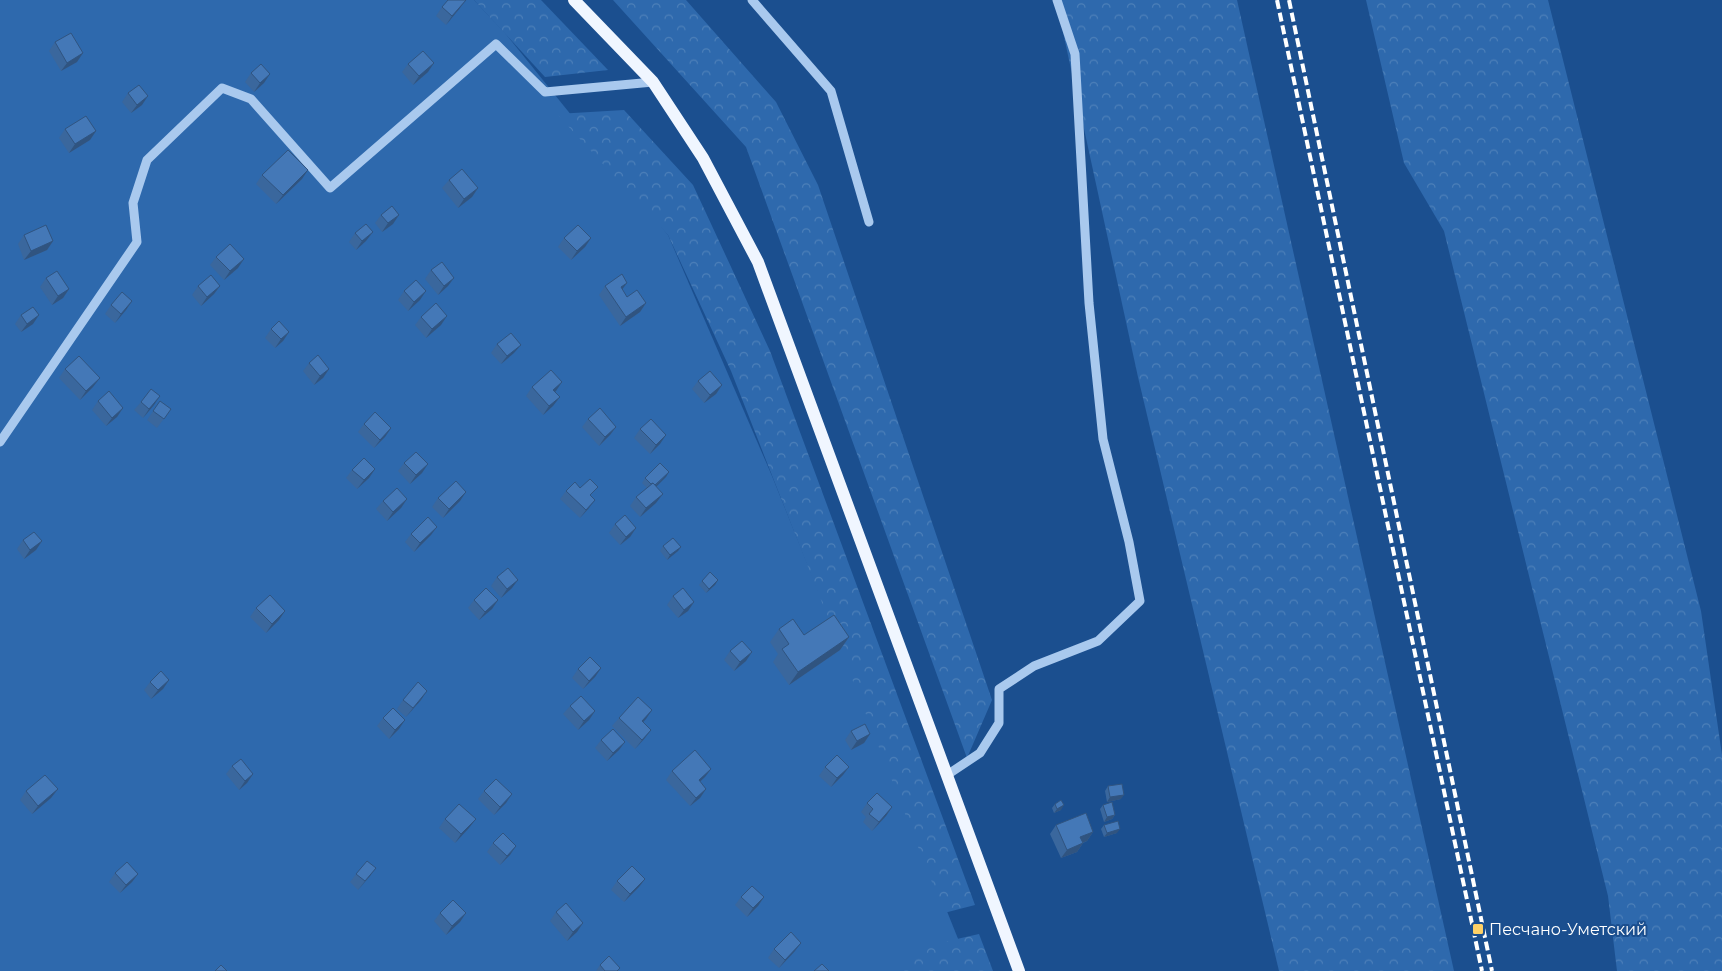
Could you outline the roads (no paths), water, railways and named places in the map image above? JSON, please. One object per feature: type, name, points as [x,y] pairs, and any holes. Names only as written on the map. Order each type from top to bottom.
[{"type":"main road","points":[[574,0],[652,82],[703,158],[758,262],[1019,971]]},
{"type":"street","points":[[752,0],[831,91],[869,222]]},
{"type":"street","points":[[947,775],[980,753],[999,723],[999,689],[1034,666],[1098,641],[1140,601],[1129,542],[1104,439],[1089,303],[1075,54],[1057,0]]},
{"type":"street","points":[[0,442],[137,242],[133,203],[147,160],[222,88],[251,99],[330,188],[496,44],[545,92],[652,82]]},
{"type":"railway","points":[[1277,0],[1482,971]]},
{"type":"railway","points":[[1289,0],[1492,971]]},
{"type":"place","name":"Песчано-Уметский","points":[[1478,929]]}]
